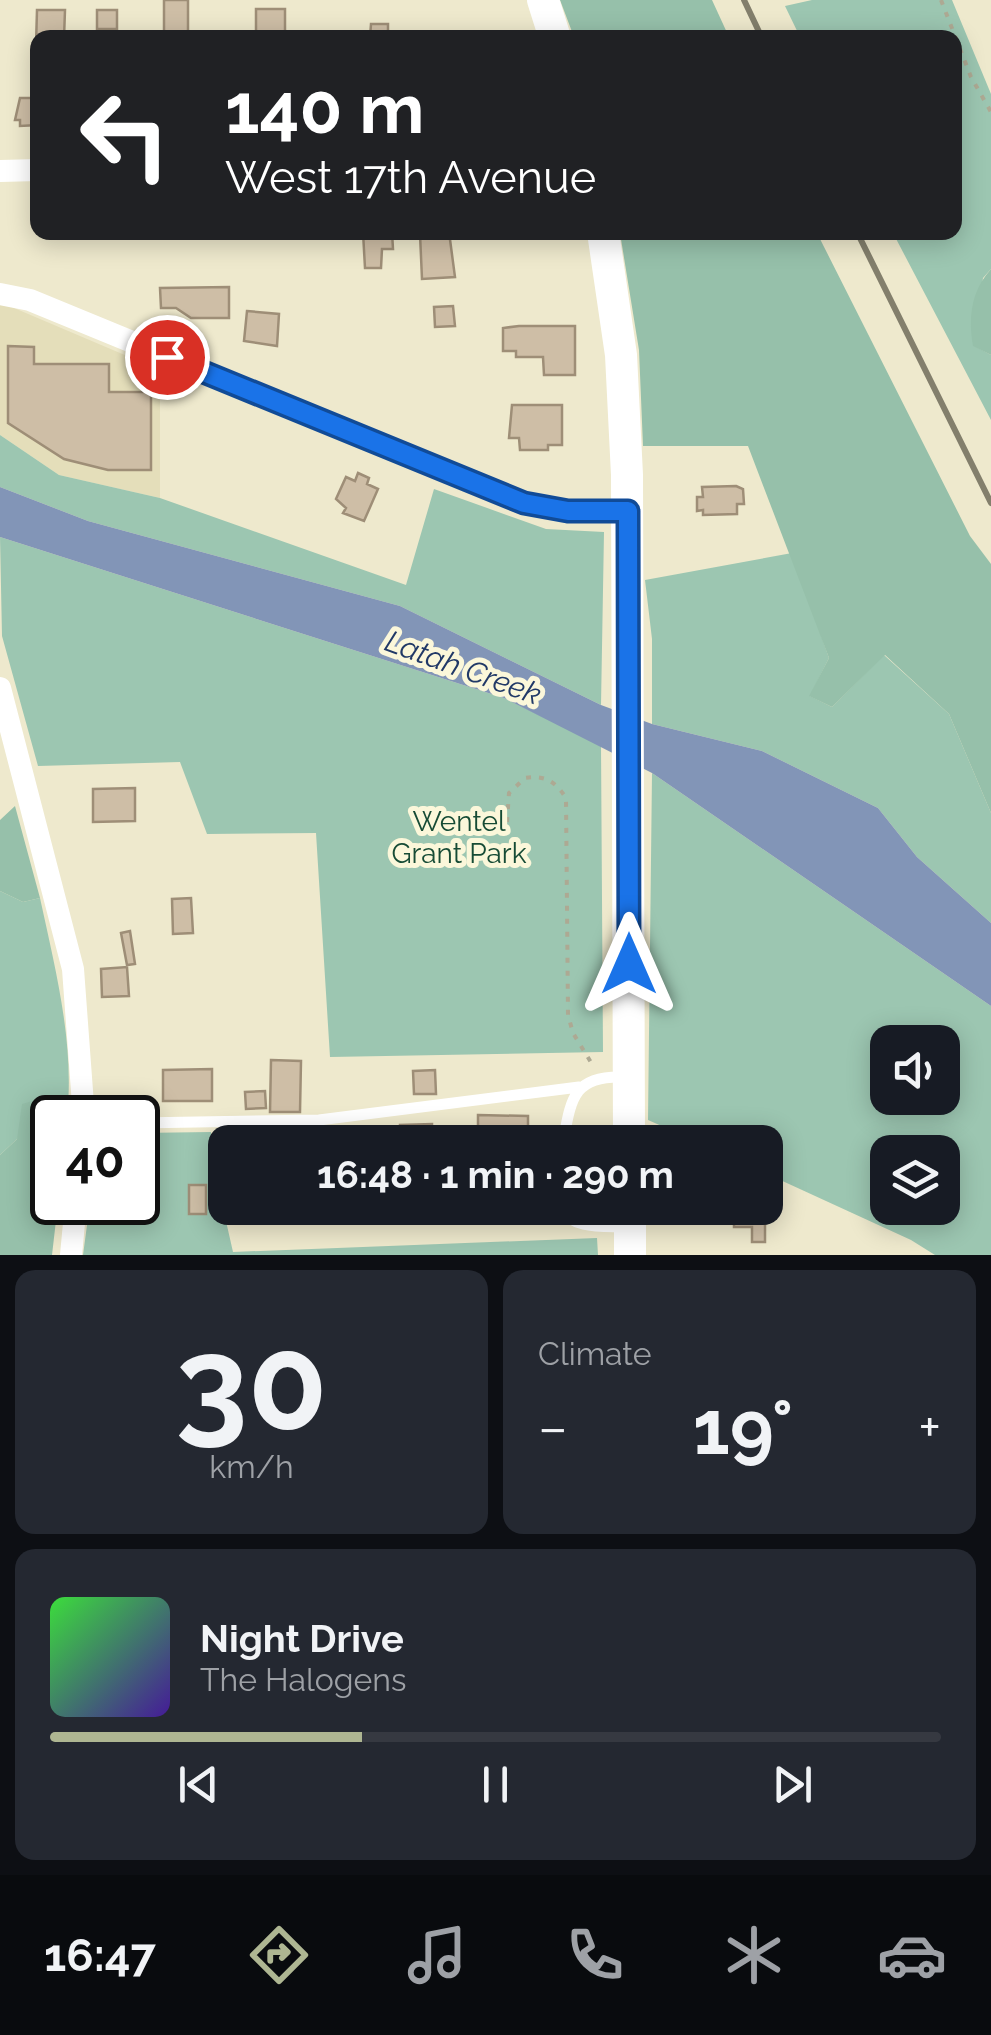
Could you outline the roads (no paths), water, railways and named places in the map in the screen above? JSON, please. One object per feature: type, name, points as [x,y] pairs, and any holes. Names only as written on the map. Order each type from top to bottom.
[{"type":"street","points":[[543,0],[552,30]]},
{"type":"street","points":[[0,170],[30,170]]},
{"type":"street","points":[[604,240],[622,369],[628,511],[629,854],[615,1077],[625,1125]]},
{"type":"street","points":[[0,294],[30,300],[524,503],[568,511],[628,511]]},
{"type":"street","points":[[0,688],[73,969],[82,1095]]},
{"type":"street","points":[[71,1255],[74,1225]]},
{"type":"lane","points":[[160,1123],[319,1120],[579,1088],[615,1077]]},
{"type":"lane","points":[[566,1125],[579,1088]]},
{"type":"lane","points":[[584,1225],[630,1230]]},
{"type":"water","name":"Latah Creek","points":[[0,487],[88,521],[400,606],[601,705],[652,724],[762,751],[878,808],[917,857],[991,923],[991,1006],[652,773],[504,698],[0,537]]},
{"type":"railway","points":[[744,0],[758,30]]},
{"type":"railway","points":[[861,240],[991,503]]},
{"type":"park label","name":"Wentel Grant Park","points":[[459,837]]}]
